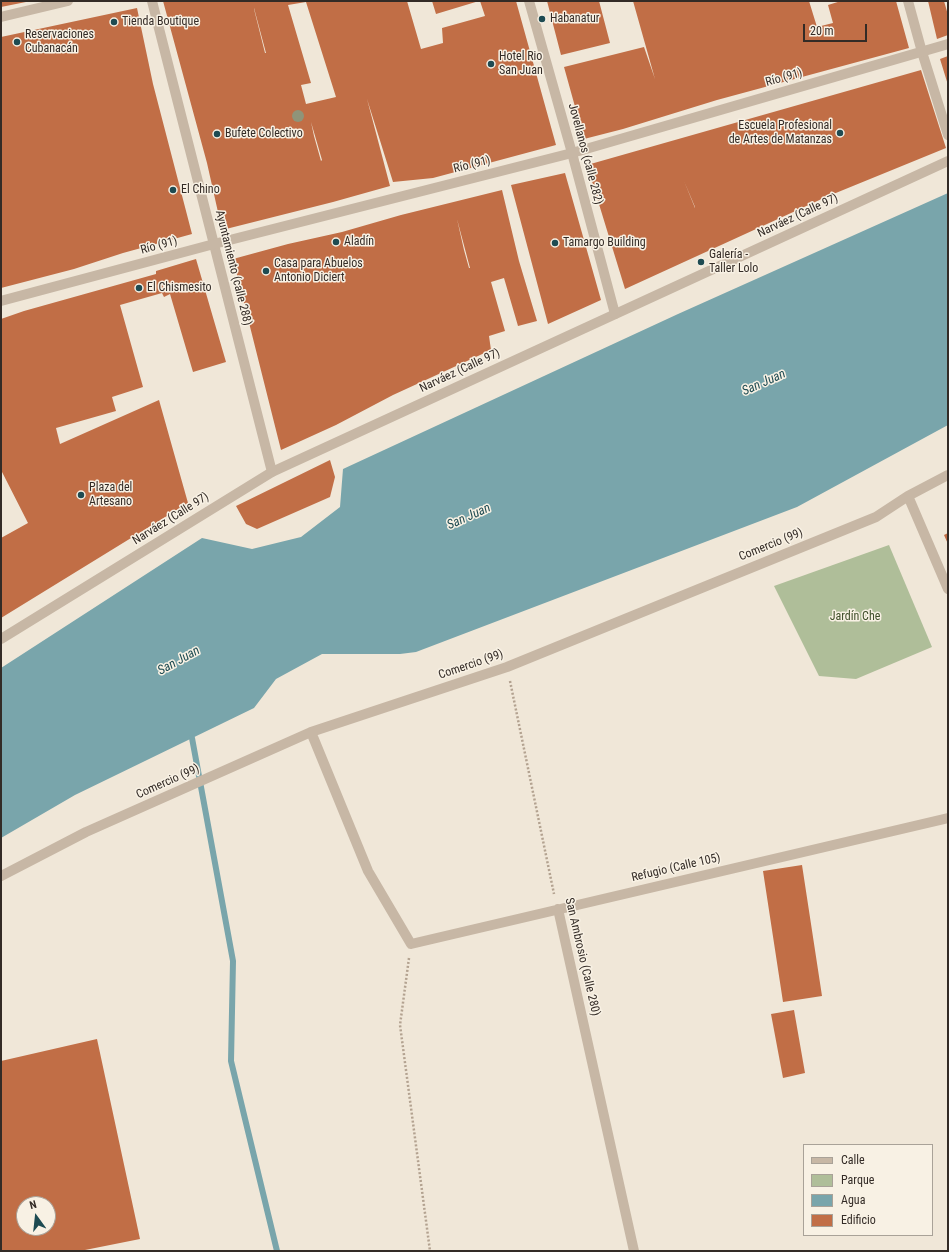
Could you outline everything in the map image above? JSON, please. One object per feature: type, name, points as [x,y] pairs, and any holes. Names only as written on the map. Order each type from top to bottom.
[{"type":"street","points":[[1,17],[68,1]]},
{"type":"street","name":"Ayuntamiento (calle 288)","points":[[152,1],[272,472]]},
{"type":"street","name":"Jovellanos (calle 282)","points":[[529,1],[615,314]]},
{"type":"street","points":[[908,1],[948,135]]},
{"type":"street","name":"Río (91)","points":[[1,302],[214,244],[572,153],[948,44]]},
{"type":"street","name":"Narváez (Calle 97)","points":[[1,638],[272,472],[948,161]]},
{"type":"street","name":"Comercio (99)","points":[[1,876],[86,832],[311,732],[507,667],[876,517],[908,496],[948,475]]},
{"type":"street","points":[[908,496],[948,589]]},
{"type":"street","points":[[311,732],[368,871],[411,944]]},
{"type":"street","name":"Refugio (Calle 105)","points":[[411,944],[948,818]]},
{"type":"street","name":"San Ambrosio (Calle 280)","points":[[558,909],[634,1251]]},
{"type":"path","name":"San Ambrosio (Calle 280)","points":[[507,667],[558,909]]},
{"type":"path","points":[[411,944],[400,1025],[430,1251]]},
{"type":"green space","name":"Jardín Che","points":[[889,545],[932,647],[856,679],[819,676],[774,586]]},
{"type":"water","name":"San Juan","points":[[948,193],[948,425],[797,507],[416,652],[400,654],[322,654],[276,679],[254,708],[75,795],[1,838],[1,668],[202,538],[252,549],[301,537],[340,507],[343,469],[678,314]]},
{"type":"building","points":[[1,1],[26,1],[26,2],[1,7]]},
{"type":"building","points":[[163,1],[407,1],[421,49],[443,43],[442,28],[485,16],[480,1],[516,1],[556,145],[433,178],[393,182],[367,99],[390,186],[222,230],[207,163]],"holes":[[[306,2],[336,97],[306,104],[301,85],[311,83],[288,5]],[[254,8],[266,53],[265,53]],[[311,122],[322,160],[321,161]]]},
{"type":"building","points":[[432,1],[479,1],[436,14]]},
{"type":"building","points":[[547,1],[599,1],[610,43],[561,55]]},
{"type":"building","points":[[633,1],[809,1],[817,27],[833,23],[828,5],[841,1],[896,1],[909,48],[717,100],[623,129],[584,139],[564,67],[644,47],[655,79]]},
{"type":"building","points":[[928,1],[944,1],[948,15],[948,35],[937,39]]},
{"type":"building","points":[[137,8],[153,84],[192,234],[123,253],[74,269],[1,288],[1,37]]},
{"type":"building","points":[[948,56],[948,85],[940,59]]},
{"type":"building","points":[[921,70],[946,148],[826,197],[625,289],[587,165]]},
{"type":"building","name":"Tamargo Building","points":[[565,173],[601,300],[548,324],[511,185]]},
{"type":"building","points":[[502,190],[519,261],[537,321],[518,326],[504,278],[491,282],[505,331],[489,336],[491,350],[393,395],[336,425],[281,450],[233,259],[288,244],[342,232],[401,215]],"holes":[[[457,219],[470,268],[464,250]]]},
{"type":"building","points":[[196,259],[226,362],[193,372],[170,294],[164,297],[162,293],[120,305],[143,387],[112,397],[116,411],[56,428],[60,444],[159,400],[188,503],[1,618],[1,538],[28,523],[1,470],[1,319],[24,311],[156,274],[156,271]]},
{"type":"building","points":[[330,460],[335,477],[330,497],[257,529],[246,524],[236,506]]},
{"type":"building","points":[[948,533],[948,544],[944,535]]},
{"type":"building","points":[[802,865],[822,996],[783,1002],[763,871]]},
{"type":"building","points":[[794,1010],[805,1073],[783,1078],[771,1014]]},
{"type":"building","points":[[97,1039],[140,1239],[80,1251],[1,1251],[1,1061]]},
{"type":"waterway","points":[[192,738],[233,961],[231,1061],[277,1251]]},
{"type":"place","name":"Habanatur","points":[[542,19]]},
{"type":"place","name":"Tienda Boutique","points":[[114,22]]},
{"type":"place","name":"Reservaciones Cubanacán","points":[[17,42]]},
{"type":"place","name":"Hotel Rio San Juan","points":[[491,64]]},
{"type":"place","name":"Escuela Profesional de Artes de Matanzas","points":[[840,133]]},
{"type":"place","name":"Bufete Colectivo","points":[[217,134]]},
{"type":"place","name":"El Chino","points":[[173,190]]},
{"type":"place","name":"Aladín","points":[[336,242]]},
{"type":"place","name":"Tamargo Building","points":[[555,243]]},
{"type":"place","name":"Galería - Taller Lolo","points":[[701,262]]},
{"type":"place","name":"Casa para Abuelos Antonio Diciert","points":[[266,271]]},
{"type":"place","name":"El Chismesito","points":[[139,288]]},
{"type":"place","name":"Plaza del Artesano","points":[[81,495]]}]
